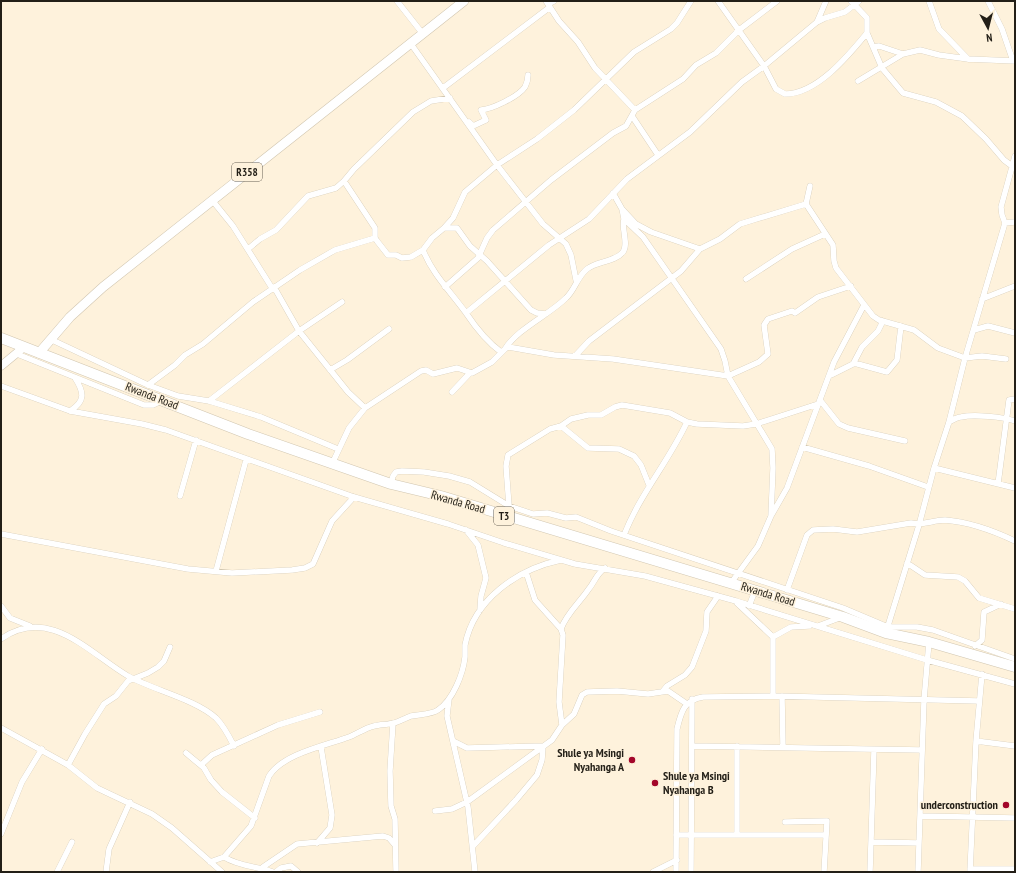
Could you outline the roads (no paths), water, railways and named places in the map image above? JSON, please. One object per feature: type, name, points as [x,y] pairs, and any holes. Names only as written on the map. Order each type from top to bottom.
[{"type":"highway","name":"Rwanda Road","points":[[1,338],[20,350],[39,353],[161,401],[390,484],[441,496],[755,591],[1015,667]]},
{"type":"main road","name":"R358","points":[[39,353],[70,317],[103,288],[464,1]]},
{"type":"street","points":[[397,1],[423,34]]},
{"type":"street","points":[[443,88],[548,4],[554,1]]},
{"type":"street","points":[[344,181],[375,228],[375,238],[386,254],[396,255],[402,258],[411,257],[423,250],[432,238],[453,218],[465,192],[497,165],[537,139],[574,110],[642,45],[672,29],[691,1]]},
{"type":"street","points":[[718,1],[764,66],[776,89],[781,93],[791,94],[804,91],[839,64],[867,33]]},
{"type":"street","points":[[445,286],[480,255],[487,238],[493,230],[527,203],[551,180],[613,133],[626,126],[634,113],[683,79],[696,65],[720,50],[739,30],[777,1]]},
{"type":"street","points":[[817,22],[826,1]]},
{"type":"street","points":[[929,1],[939,29],[968,59]]},
{"type":"street","points":[[988,1],[1002,29],[1014,61]]},
{"type":"street","points":[[466,313],[560,237],[589,219],[613,193],[658,155],[690,132],[742,82],[764,66],[817,22],[845,12],[855,2],[867,18],[867,33],[882,68],[904,93],[936,102],[967,120],[1004,160],[1012,166]]},
{"type":"street","points":[[548,4],[559,21],[578,42],[595,68],[634,113],[658,155]]},
{"type":"street","points":[[411,44],[497,165],[543,224],[560,237],[568,248],[576,280]]},
{"type":"street","points":[[873,47],[879,46],[903,54]]},
{"type":"street","points":[[858,81],[882,68],[903,54],[920,50],[939,55],[968,59],[1014,61]]},
{"type":"street","points":[[1014,61],[1015,52]]},
{"type":"street","points":[[464,118],[473,126],[486,120],[481,110],[492,108],[520,92],[525,86],[528,75]]},
{"type":"street","points":[[248,249],[260,239],[276,230],[308,196],[336,188],[413,112],[431,101],[450,98]]},
{"type":"street","points":[[887,630],[919,525],[928,487],[949,422],[965,358],[1005,222],[1001,207],[1015,156]]},
{"type":"street","points":[[810,186],[806,204],[833,245],[836,268],[873,316],[883,321],[917,332],[938,348],[965,358],[982,356],[1006,360]]},
{"type":"street","points":[[613,193],[622,208],[636,224],[651,232],[700,249]]},
{"type":"street","points":[[212,200],[233,226],[273,287],[299,331],[330,370],[365,408]]},
{"type":"street","points":[[576,356],[588,341],[684,268],[700,249],[715,242],[740,224],[806,204]]},
{"type":"street","points":[[452,392],[469,374],[492,362],[514,338],[566,298],[576,280],[590,267],[618,256],[622,252],[624,248],[624,219],[622,208]]},
{"type":"street","points":[[624,219],[643,237],[721,349],[726,361],[728,376],[772,448],[771,516]]},
{"type":"street","points":[[1005,222],[1015,222]]},
{"type":"street","points":[[444,228],[457,228],[470,246],[531,310],[537,313],[546,314]]},
{"type":"street","points":[[746,279],[792,249],[825,234]]},
{"type":"street","points":[[148,386],[175,365],[184,355],[203,344],[273,287],[335,250],[375,238]]},
{"type":"street","points":[[423,250],[430,266],[466,313],[472,324],[489,343],[503,350],[518,348],[533,352],[613,359],[728,376],[759,362],[768,354],[764,325],[768,319],[792,311],[796,313],[818,298],[851,286]]},
{"type":"street","points":[[982,299],[1015,286]]},
{"type":"street","points":[[209,401],[299,331],[342,302]]},
{"type":"street","points":[[731,583],[758,546],[771,516],[788,488],[802,447],[838,355],[864,305]]},
{"type":"street","points":[[831,375],[854,363],[862,347],[877,333],[883,321]]},
{"type":"street","points":[[854,363],[887,372],[897,360],[901,326]]},
{"type":"street","points":[[974,330],[988,326],[1015,333]]},
{"type":"street","points":[[330,370],[348,360],[389,329]]},
{"type":"street","points":[[50,339],[148,386],[178,396],[209,401],[261,417],[338,449]]},
{"type":"street","points":[[1,366],[20,350],[75,378],[144,405],[153,405],[161,401]]},
{"type":"street","points":[[332,464],[338,449],[350,428],[365,408],[421,371],[426,370],[433,374],[459,368],[469,374]]},
{"type":"street","points":[[70,411],[82,398],[82,389],[75,378]]},
{"type":"street","points":[[1,386],[70,411],[142,424],[196,440],[246,460],[354,497],[561,559],[644,576],[718,596],[927,660],[1015,684]]},
{"type":"street","points":[[998,484],[1009,400],[1015,399]]},
{"type":"street","points":[[509,506],[506,466],[508,455],[550,429],[561,426],[573,418],[601,415],[615,407],[622,406],[670,413],[687,422],[703,425],[728,424],[743,426],[756,424],[819,402]]},
{"type":"street","points":[[819,402],[839,424],[848,428],[905,441]]},
{"type":"street","points":[[949,422],[962,416],[1007,419],[1015,421]]},
{"type":"street","points":[[624,535],[635,509],[649,485],[677,444],[687,422]]},
{"type":"street","points":[[561,426],[588,448],[619,449],[634,456],[641,465],[649,485]]},
{"type":"street","points":[[180,496],[196,440]]},
{"type":"street","points":[[802,447],[869,466],[928,487]]},
{"type":"street","points":[[216,571],[246,460]]},
{"type":"street","points":[[934,468],[1015,488]]},
{"type":"street","points":[[390,484],[396,472],[402,471],[424,472],[449,476],[470,482],[509,506],[535,514],[547,513],[566,518],[576,517],[624,535],[843,608],[887,630],[925,628],[1015,659]]},
{"type":"street","points":[[1,534],[188,569],[226,573],[256,573],[305,568],[313,564],[332,521],[354,497]]},
{"type":"street","points":[[787,590],[807,535],[810,531],[833,529],[857,532],[911,523],[919,525],[934,521],[954,522],[995,532],[1015,541]]},
{"type":"street","points":[[465,530],[478,545],[486,578],[481,596],[480,610]]},
{"type":"street","points":[[475,872],[467,802],[447,716],[450,697],[463,665],[465,645],[470,629],[480,610],[497,591],[526,572],[541,564],[561,559]]},
{"type":"street","points":[[907,563],[925,575],[958,577],[965,581],[980,598],[1015,609]]},
{"type":"street","points":[[561,629],[564,621],[589,589],[597,575],[605,568]]},
{"type":"street","points":[[526,572],[535,600],[561,629],[563,635],[559,702],[562,725]]},
{"type":"street","points":[[750,606],[755,591]]},
{"type":"street","points":[[663,691],[667,686],[685,675],[692,667],[706,631],[707,612],[718,596]]},
{"type":"street","points":[[736,601],[773,637],[773,696]]},
{"type":"street","points":[[975,646],[982,640],[984,612],[1001,604]]},
{"type":"street","points":[[1,606],[10,618],[30,626],[58,633],[79,642],[134,678],[210,713],[223,727],[234,746]]},
{"type":"street","points":[[773,637],[791,627],[799,625],[818,626],[843,617]]},
{"type":"street","points":[[1,638],[11,632],[30,626]]},
{"type":"street","points":[[918,872],[924,700],[929,642]]},
{"type":"street","points":[[68,765],[84,734],[101,708],[116,696],[125,684],[134,678],[148,673],[158,667],[164,661],[170,647]]},
{"type":"street","points":[[982,674],[976,741],[970,871],[1015,869]]},
{"type":"street","points":[[435,811],[452,809],[467,802],[555,737],[562,725],[574,714],[585,693],[617,691],[648,694],[663,691],[671,692],[687,704]]},
{"type":"street","points":[[782,696],[783,747]]},
{"type":"street","points":[[676,872],[677,729],[682,710],[692,699],[703,697],[782,696],[979,701]]},
{"type":"street","points":[[210,862],[224,857],[243,836],[255,818],[266,782],[273,769],[298,754],[321,747],[372,726],[393,723],[411,716],[436,711],[450,697]]},
{"type":"street","points":[[691,872],[692,699]]},
{"type":"street","points":[[201,765],[209,756],[278,725],[320,712]]},
{"type":"street","points":[[393,723],[390,772],[391,806],[395,815],[396,872]]},
{"type":"street","points":[[1,728],[42,749],[68,765],[97,788],[130,802],[152,814],[172,828],[222,872]]},
{"type":"street","points":[[976,741],[1015,746]]},
{"type":"street","points":[[453,742],[470,748],[543,746]]},
{"type":"street","points":[[473,846],[537,775],[542,760],[543,746]]},
{"type":"street","points":[[692,746],[922,750]]},
{"type":"street","points":[[737,746],[737,835]]},
{"type":"street","points":[[317,843],[328,832],[332,815],[321,747]]},
{"type":"street","points":[[1,834],[22,782],[42,749]]},
{"type":"street","points":[[870,872],[874,750]]},
{"type":"street","points":[[186,753],[201,765],[222,792],[255,818]]},
{"type":"street","points":[[106,872],[109,849],[130,802]]},
{"type":"street","points":[[921,816],[1015,818]]},
{"type":"street","points":[[785,822],[827,821],[824,872]]},
{"type":"street","points":[[676,836],[826,835]]},
{"type":"street","points":[[263,867],[294,845],[383,836],[389,838],[395,845]]},
{"type":"street","points":[[57,872],[72,842]]},
{"type":"street","points":[[871,842],[918,843]]},
{"type":"street","points":[[224,857],[248,867],[263,867],[275,872],[281,868],[291,866],[298,872]]},
{"type":"street","points":[[653,872],[677,860]]},
{"type":"place","name":"Shule ya Msingi Nyahanga A","points":[[632,760]]},
{"type":"place","name":"Shule ya Msingi Nyahanga B","points":[[655,783]]},
{"type":"place","name":"underconstruction","points":[[1006,805]]}]
